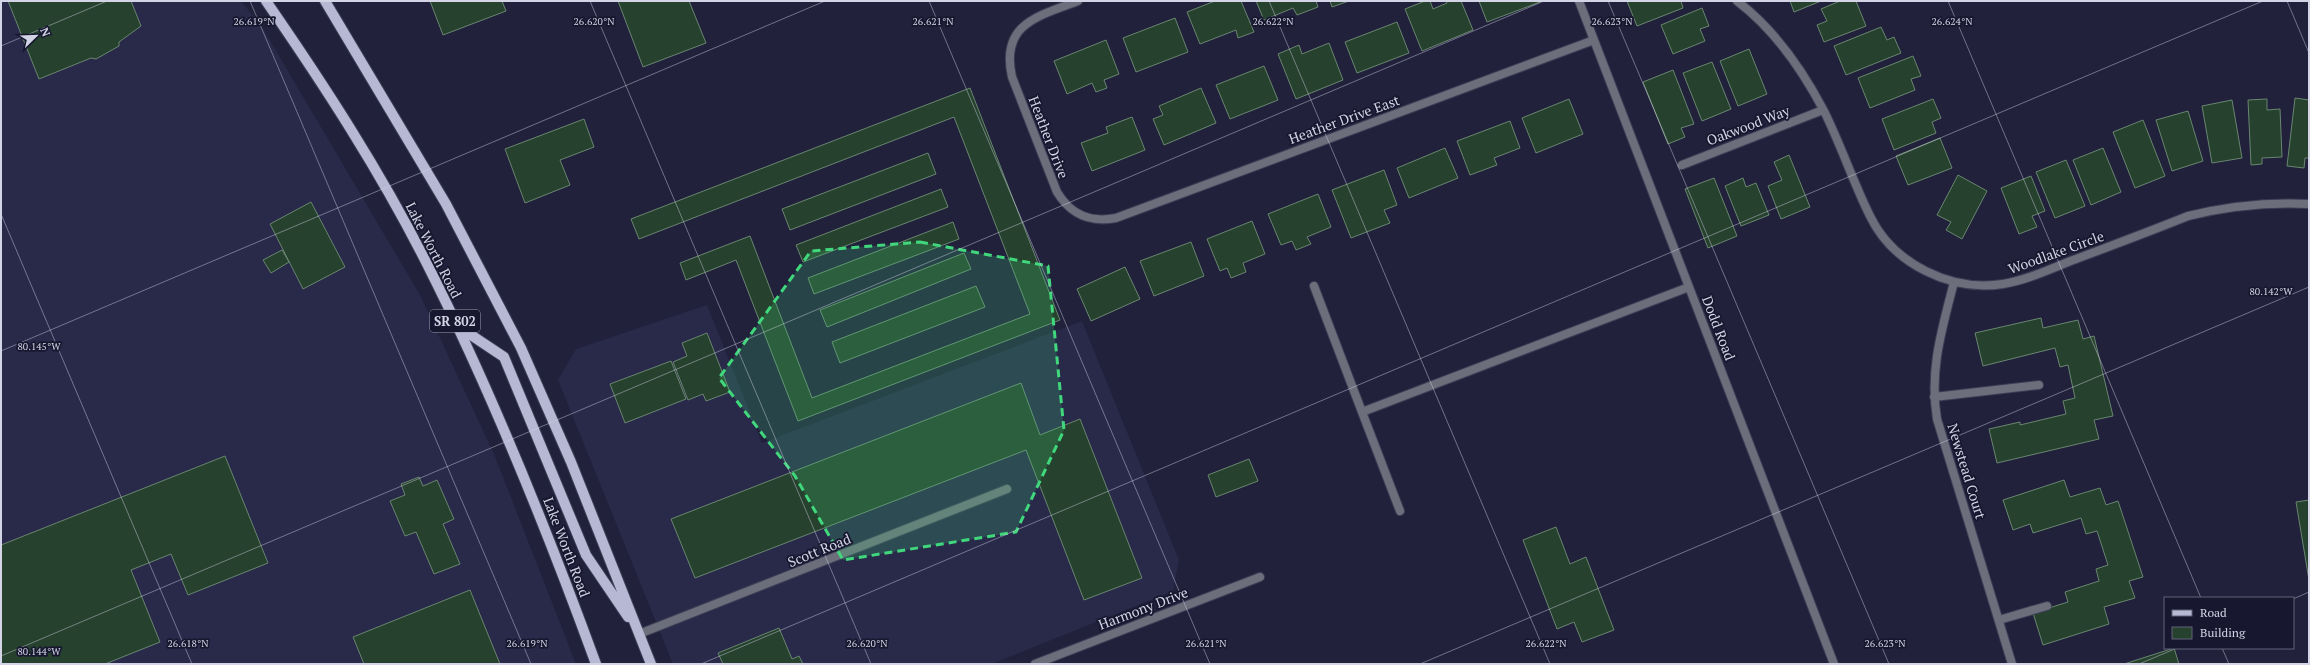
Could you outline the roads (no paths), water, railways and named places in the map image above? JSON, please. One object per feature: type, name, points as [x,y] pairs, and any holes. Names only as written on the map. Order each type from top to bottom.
[{"type":"main road","name":"Lake Worth Road","points":[[266,1],[375,169],[426,261],[485,383],[528,483],[596,664]]},
{"type":"main road","name":"SR 802","points":[[325,1],[446,204],[521,348],[573,468],[651,664]]},
{"type":"main road","points":[[457,326],[504,357],[586,555],[639,634]]},
{"type":"street","name":"Heather Drive","points":[[1078,1],[1036,16],[1024,24],[1015,36],[1010,49],[1009,64],[1012,77],[1057,192],[1064,204],[1075,214],[1088,219],[1103,220]]},
{"type":"street","name":"Dodd Road","points":[[1579,1],[1834,664]]},
{"type":"street","name":"Woodlake Circle","points":[[1737,1],[1767,28],[1788,54],[1823,110],[1845,154],[1870,216],[1878,229],[1897,252],[1921,269],[1954,282],[1987,285],[2016,281],[2188,216],[2215,209],[2268,202],[2309,204]]},
{"type":"street","name":"Heather Drive East","points":[[1103,220],[1124,215],[1594,40]]},
{"type":"street","name":"Oakwood Way","points":[[1682,165],[1823,110]]},
{"type":"street","name":"Newstead Court","points":[[1954,282],[1935,363],[1934,397],[1937,419],[2012,664]]},
{"type":"street","points":[[1314,286],[1400,511]]},
{"type":"street","points":[[1362,412],[1689,287]]},
{"type":"street","points":[[1934,397],[2039,385]]},
{"type":"street","name":"Scott Road","points":[[639,634],[1007,489]]},
{"type":"street","name":"Harmony Drive","points":[[1035,664],[1260,577]]},
{"type":"street","points":[[1999,620],[2047,606]]}]
